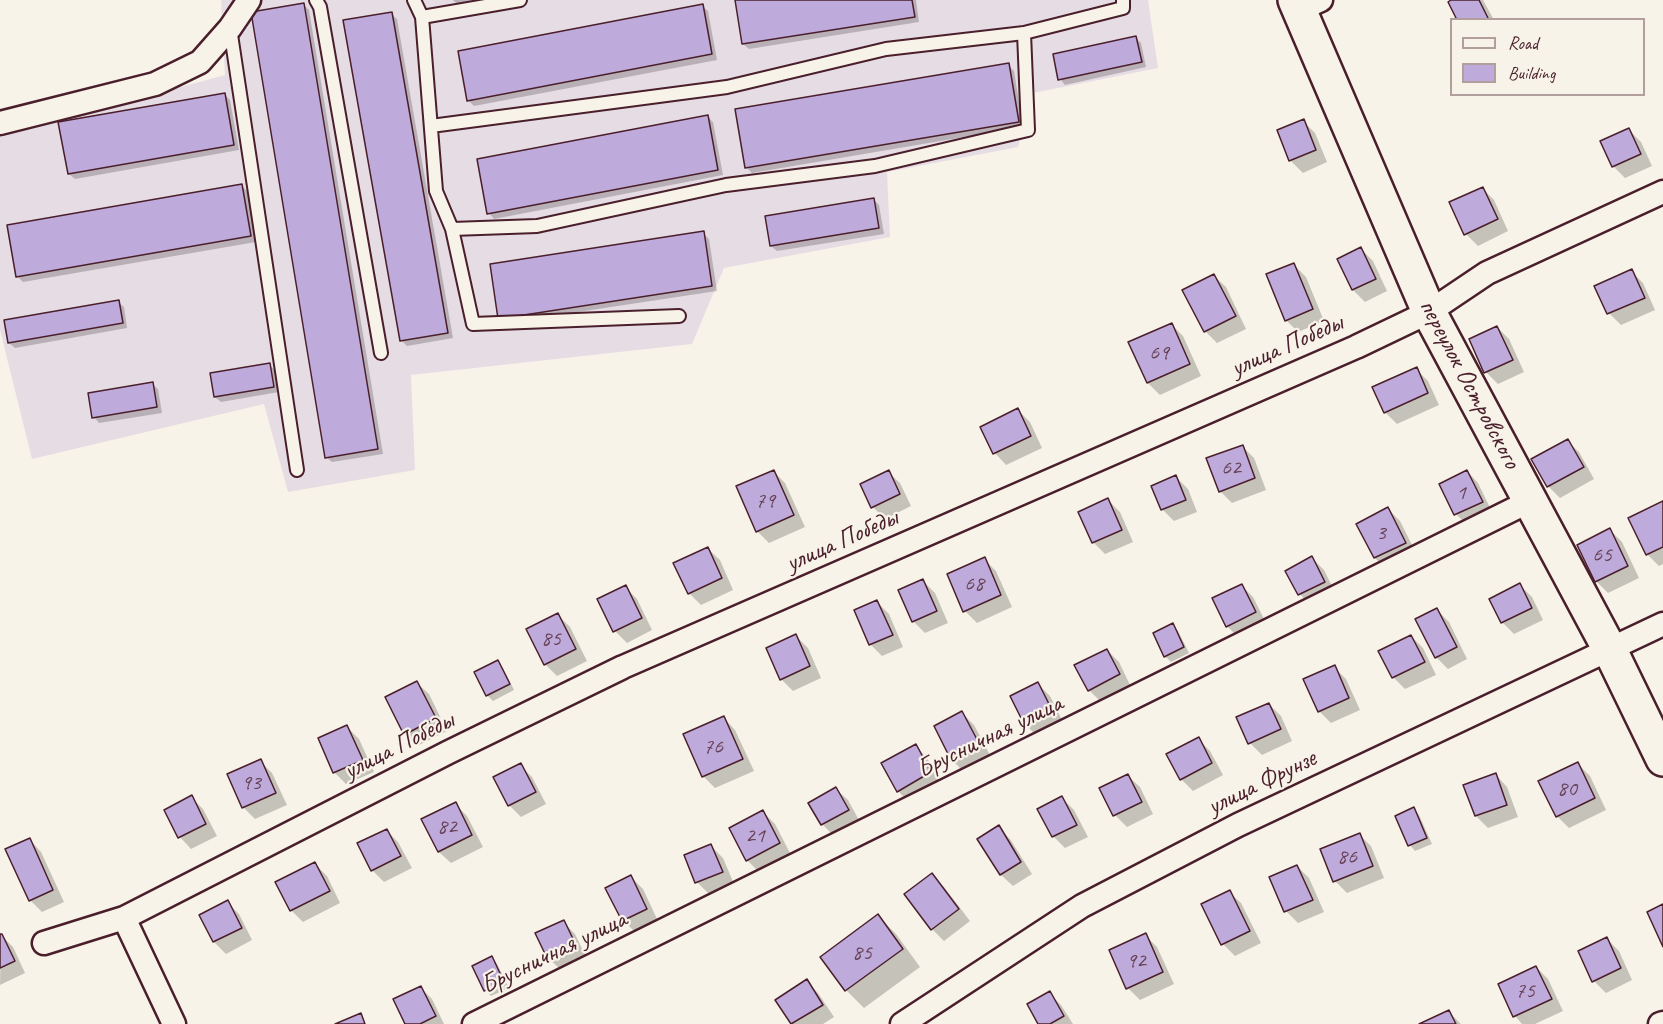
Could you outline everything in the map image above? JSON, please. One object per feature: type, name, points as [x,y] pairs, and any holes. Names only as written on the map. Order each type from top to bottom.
[{"type":"street","points":[[0,123],[155,84],[200,62],[230,28],[249,0]]},
{"type":"street","name":"переулок Островского","points":[[1305,3],[1429,312],[1610,650],[1663,759]]},
{"type":"street","name":"улица Победы","points":[[44,943],[124,918],[449,752],[623,667],[1334,357],[1429,312],[1487,273],[1663,192]]},
{"type":"street","name":"Брусничная улица","points":[[474,1024],[1530,501]]},
{"type":"street","name":"улица Фрунзе","points":[[902,1024],[1082,906],[1238,825],[1663,624]]},
{"type":"street","points":[[124,918],[174,1024]]},
{"type":"lane","points":[[316,0],[320,7],[381,353]]},
{"type":"lane","points":[[414,0],[422,17],[436,191],[452,229],[473,324],[679,316]]},
{"type":"lane","points":[[422,17],[520,0]]},
{"type":"lane","points":[[431,126],[727,87],[886,49],[1024,33],[1123,8],[1123,0]]},
{"type":"lane","points":[[230,28],[297,470]]},
{"type":"lane","points":[[452,229],[537,226],[726,185],[875,166],[1028,130],[1024,33]]},
{"type":"shaded area","points":[[221,0],[1148,0],[1158,68],[1033,93],[1018,147],[887,172],[890,237],[724,268],[692,344],[411,375],[415,470],[288,492],[264,404],[32,459],[0,330],[0,136],[225,75]]},
{"type":"building","points":[[735,0],[912,0],[915,17],[742,44]]},
{"type":"building","points":[[1451,0],[1479,0],[1488,18],[1456,18],[1448,2]]},
{"type":"building","points":[[304,3],[378,449],[325,458],[251,12]]},
{"type":"building","points":[[703,4],[712,54],[467,101],[458,51]]},
{"type":"building","points":[[392,12],[448,333],[400,341],[343,20]]},
{"type":"building","points":[[1136,36],[1142,62],[1058,80],[1053,54]]},
{"type":"building","points":[[1009,63],[1019,122],[745,168],[735,109]]},
{"type":"building","points":[[225,93],[234,145],[68,174],[58,122]]},
{"type":"building","points":[[708,115],[718,170],[487,214],[477,159]]},
{"type":"building","points":[[1304,119],[1316,150],[1289,161],[1277,130]]},
{"type":"building","points":[[1629,128],[1641,154],[1612,167],[1600,141]]},
{"type":"building","points":[[242,184],[251,236],[16,277],[7,225]]},
{"type":"building","points":[[1483,187],[1498,219],[1464,235],[1449,202]]},
{"type":"building","points":[[874,198],[879,228],[770,246],[765,216]]},
{"type":"building","points":[[704,231],[712,286],[498,319],[490,264]]},
{"type":"building","points":[[1361,247],[1376,279],[1352,290],[1337,259]]},
{"type":"building","points":[[1294,263],[1313,309],[1285,321],[1266,274]]},
{"type":"building","points":[[1632,269],[1645,298],[1607,314],[1594,286]]},
{"type":"building","points":[[1214,274],[1236,316],[1204,332],[1182,290]]},
{"type":"building","points":[[119,300],[123,323],[8,343],[4,320]]},
{"type":"building","points":[[1172,323],[1190,364],[1147,383],[1128,342]]},
{"type":"building","points":[[1497,326],[1513,360],[1484,373],[1469,339]]},
{"type":"building","points":[[270,363],[274,387],[214,397],[210,373]]},
{"type":"building","points":[[1417,367],[1428,393],[1384,413],[1372,387]]},
{"type":"building","points":[[153,382],[157,407],[92,418],[88,393]]},
{"type":"building","points":[[1018,408],[1031,436],[993,454],[980,427]]},
{"type":"building","points":[[1568,439],[1584,467],[1547,487],[1531,459]]},
{"type":"building","points":[[1243,445],[1255,478],[1219,492],[1206,458]]},
{"type":"building","points":[[774,470],[794,515],[756,532],[736,486]]},
{"type":"building","points":[[889,470],[900,494],[871,508],[860,484]]},
{"type":"building","points":[[1467,470],[1483,502],[1454,515],[1439,484]]},
{"type":"building","points":[[1176,475],[1186,500],[1161,510],[1151,486]]},
{"type":"building","points":[[1108,498],[1122,530],[1092,543],[1078,512]]},
{"type":"building","points":[[1663,501],[1663,547],[1646,555],[1628,518]]},
{"type":"building","points":[[1388,507],[1406,543],[1374,558],[1356,524]]},
{"type":"building","points":[[1610,528],[1628,566],[1595,582],[1577,545]]},
{"type":"building","points":[[708,547],[722,578],[688,594],[673,563]]},
{"type":"building","points":[[1312,556],[1325,582],[1298,595],[1285,571]]},
{"type":"building","points":[[985,557],[1001,595],[963,612],[947,574]]},
{"type":"building","points":[[923,579],[937,611],[912,622],[898,590]]},
{"type":"building","points":[[1520,583],[1532,608],[1501,623],[1489,599]]},
{"type":"building","points":[[1242,584],[1256,612],[1226,627],[1212,598]]},
{"type":"building","points":[[626,585],[642,618],[613,632],[597,599]]},
{"type":"building","points":[[877,600],[893,635],[869,645],[854,610]]},
{"type":"building","points":[[1437,608],[1457,647],[1435,658],[1415,619]]},
{"type":"building","points":[[558,613],[576,649],[544,665],[526,629]]},
{"type":"building","points":[[1173,623],[1184,647],[1164,657],[1153,633]]},
{"type":"building","points":[[796,634],[810,666],[780,680],[766,648]]},
{"type":"building","points":[[1411,635],[1425,662],[1392,678],[1378,651]]},
{"type":"building","points":[[1107,649],[1120,674],[1088,691],[1074,665]]},
{"type":"building","points":[[498,660],[510,684],[486,696],[474,672]]},
{"type":"building","points":[[1335,665],[1349,698],[1318,712],[1303,679]]},
{"type":"building","points":[[417,681],[436,718],[404,735],[385,697]]},
{"type":"building","points":[[1038,682],[1053,712],[1025,726],[1010,696]]},
{"type":"building","points":[[1269,703],[1281,729],[1248,744],[1236,717]]},
{"type":"building","points":[[962,711],[981,747],[952,762],[934,726]]},
{"type":"building","points":[[724,716],[743,759],[702,777],[683,734]]},
{"type":"building","points":[[347,725],[363,760],[333,773],[318,738]]},
{"type":"building","points":[[1199,737],[1212,763],[1180,780],[1166,754]]},
{"type":"building","points":[[916,744],[931,772],[897,792],[881,763]]},
{"type":"building","points":[[261,759],[276,793],[242,808],[227,774]]},
{"type":"building","points":[[1578,762],[1595,798],[1556,817],[1538,781]]},
{"type":"building","points":[[521,763],[536,792],[508,806],[493,777]]},
{"type":"building","points":[[1496,773],[1507,805],[1475,816],[1463,785]]},
{"type":"building","points":[[1128,774],[1142,802],[1113,816],[1099,788]]},
{"type":"building","points":[[836,787],[849,810],[821,825],[808,803]]},
{"type":"building","points":[[192,795],[206,824],[178,838],[164,810]]},
{"type":"building","points":[[1062,796],[1077,825],[1052,837],[1037,809]]},
{"type":"building","points":[[456,802],[472,835],[438,852],[421,819]]},
{"type":"building","points":[[1414,807],[1427,838],[1408,846],[1395,816]]},
{"type":"building","points":[[763,810],[780,843],[746,861],[729,828]]},
{"type":"building","points":[[999,825],[1021,862],[1000,875],[977,839]]},
{"type":"building","points":[[387,829],[401,856],[371,871],[357,843]]},
{"type":"building","points":[[1360,833],[1373,866],[1333,882],[1320,849]]},
{"type":"building","points":[[30,838],[53,890],[29,901],[5,849]]},
{"type":"building","points":[[711,844],[723,872],[695,883],[684,855]]},
{"type":"building","points":[[315,862],[330,891],[290,911],[275,882]]},
{"type":"building","points":[[1297,865],[1313,900],[1284,912],[1269,877]]},
{"type":"building","points":[[932,873],[959,909],[931,930],[904,894]]},
{"type":"building","points":[[631,875],[647,909],[622,921],[605,888]]},
{"type":"building","points":[[1230,890],[1250,931],[1221,945],[1201,904]]},
{"type":"building","points":[[228,900],[242,928],[213,942],[199,915]]},
{"type":"building","points":[[1663,904],[1663,947],[1647,912]]},
{"type":"building","points":[[878,914],[903,949],[845,991],[820,957]]},
{"type":"building","points":[[564,920],[576,945],[547,958],[535,933]]},
{"type":"building","points":[[1146,933],[1163,972],[1126,989],[1109,950]]},
{"type":"building","points":[[0,934],[15,961],[0,968]]},
{"type":"building","points":[[1607,937],[1621,968],[1592,982],[1578,951]]},
{"type":"building","points":[[492,956],[504,982],[484,991],[472,966]]},
{"type":"building","points":[[1536,966],[1552,999],[1513,1017],[1498,984]]},
{"type":"building","points":[[807,979],[823,1005],[791,1024],[775,1000]]},
{"type":"building","points":[[421,986],[436,1016],[420,1024],[405,1024],[393,999]]},
{"type":"building","points":[[1050,991],[1064,1016],[1050,1024],[1038,1024],[1027,1004]]},
{"type":"building","points":[[1449,1010],[1456,1024],[1419,1024]]},
{"type":"building","points":[[361,1013],[365,1024],[335,1024]]}]
